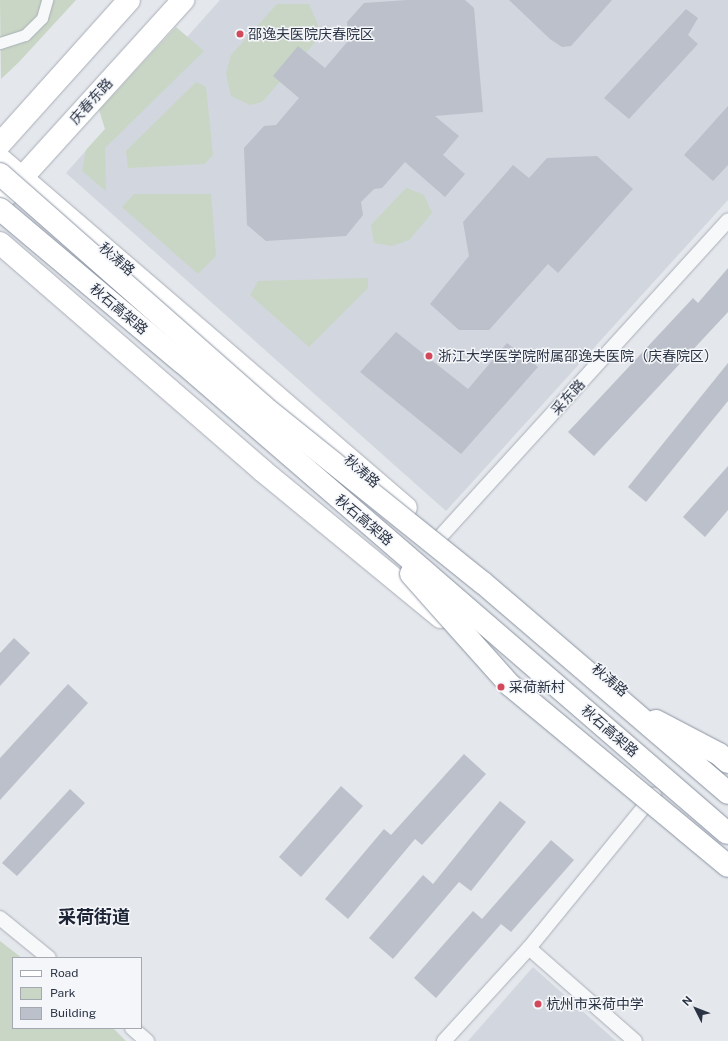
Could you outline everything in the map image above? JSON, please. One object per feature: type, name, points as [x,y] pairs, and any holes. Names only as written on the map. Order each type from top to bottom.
[{"type":"main road","points":[[0,144],[129,0]]},
{"type":"main road","name":"庆春东路","points":[[0,202],[183,0]]},
{"type":"main road","name":"秋涛路","points":[[0,159],[440,537],[727,776]]},
{"type":"main road","name":"秋石高架路","points":[[0,174],[264,407],[482,582],[618,700],[727,776]]},
{"type":"main road","name":"秋石高架路","points":[[0,209],[354,511],[727,843]]},
{"type":"main road","points":[[0,243],[268,476],[655,793],[727,843]]},
{"type":"main road","points":[[354,511],[510,684],[728,866]]},
{"type":"main road","points":[[618,700],[719,754],[727,776]]},
{"type":"street","points":[[0,43],[25,34],[42,18],[47,0]]},
{"type":"street","name":"采东路","points":[[440,537],[728,221]]},
{"type":"street","points":[[444,1041],[529,948],[655,793]]},
{"type":"street","points":[[0,918],[48,957]]},
{"type":"street","points":[[529,948],[635,1041]]},
{"type":"street","points":[[133,1029],[147,1041]]},
{"type":"shaded area","name":"浙江大学医学院附属邵逸夫医院（庆春院区）","points":[[220,0],[728,0],[728,200],[446,511],[66,173]]},
{"type":"shaded area","name":"杭州市采荷中学","points":[[533,967],[616,1041],[468,1041]]},
{"type":"green space","points":[[0,0],[76,0],[19,62],[1,79]]},
{"type":"green space","points":[[277,4],[309,4],[318,25],[319,38],[262,102],[250,105],[231,96],[226,74],[231,55]]},
{"type":"green space","points":[[176,27],[204,51],[105,148],[106,191],[82,171],[86,150],[105,129],[99,110]]},
{"type":"green space","points":[[196,82],[206,87],[213,155],[205,164],[128,168],[126,151]]},
{"type":"green space","points":[[406,188],[424,195],[432,213],[409,240],[392,246],[374,243],[371,225]]},
{"type":"green space","points":[[134,194],[211,194],[216,256],[198,274],[122,207]]},
{"type":"green space","points":[[368,278],[368,288],[309,347],[250,295],[258,281]]},
{"type":"green space","points":[[0,941],[21,957],[12,957],[12,1029],[114,1029],[126,1041],[0,1041]]},
{"type":"building","points":[[407,0],[465,0],[474,8],[483,112],[435,116],[459,136],[443,155],[465,174],[445,197],[405,162],[382,188],[374,189],[361,202],[363,215],[346,236],[266,241],[247,225],[244,148],[264,126],[276,125],[299,98],[273,76],[298,46],[325,68],[348,41],[347,22],[364,3]]},
{"type":"building","points":[[509,0],[612,0],[571,46],[562,47],[550,39]]},
{"type":"building","points":[[686,9],[698,18],[688,35],[698,44],[629,119],[604,98]]},
{"type":"building","points":[[728,106],[728,165],[713,181],[684,155]]},
{"type":"building","points":[[597,156],[633,189],[558,273],[548,264],[489,330],[459,330],[430,304],[469,256],[463,222],[513,165],[529,178],[547,158]]},
{"type":"building","points":[[728,268],[728,312],[594,456],[568,432],[693,298],[698,303]]},
{"type":"building","points":[[396,332],[468,389],[507,343],[538,367],[461,454],[360,372]]},
{"type":"building","points":[[728,363],[728,401],[646,502],[628,487]]},
{"type":"building","points":[[728,466],[728,510],[705,537],[683,517]]},
{"type":"building","points":[[14,638],[30,653],[0,686],[0,653]]},
{"type":"building","points":[[68,684],[88,703],[0,800],[0,758]]},
{"type":"building","points":[[464,754],[486,774],[422,845],[415,839],[348,919],[325,899],[384,829],[391,835]]},
{"type":"building","points":[[341,786],[363,806],[301,877],[279,857]]},
{"type":"building","points":[[70,789],[85,803],[17,876],[2,863]]},
{"type":"building","points":[[500,801],[526,822],[471,891],[459,882],[393,959],[369,938],[423,875],[433,884]]},
{"type":"building","points":[[551,840],[574,860],[511,932],[501,924],[436,998],[414,978],[473,911],[482,919]]},
{"type":"place","name":"邵逸夫医院庆春院区","points":[[240,34]]},
{"type":"place","name":"浙江大学医学院附属邵逸夫医院（庆春院区）","points":[[429,356]]},
{"type":"place","name":"采荷新村","points":[[501,687]]},
{"type":"place","name":"杭州市采荷中学","points":[[538,1004]]},
{"type":"district","name":"采荷街道","points":[[94,917]]}]
